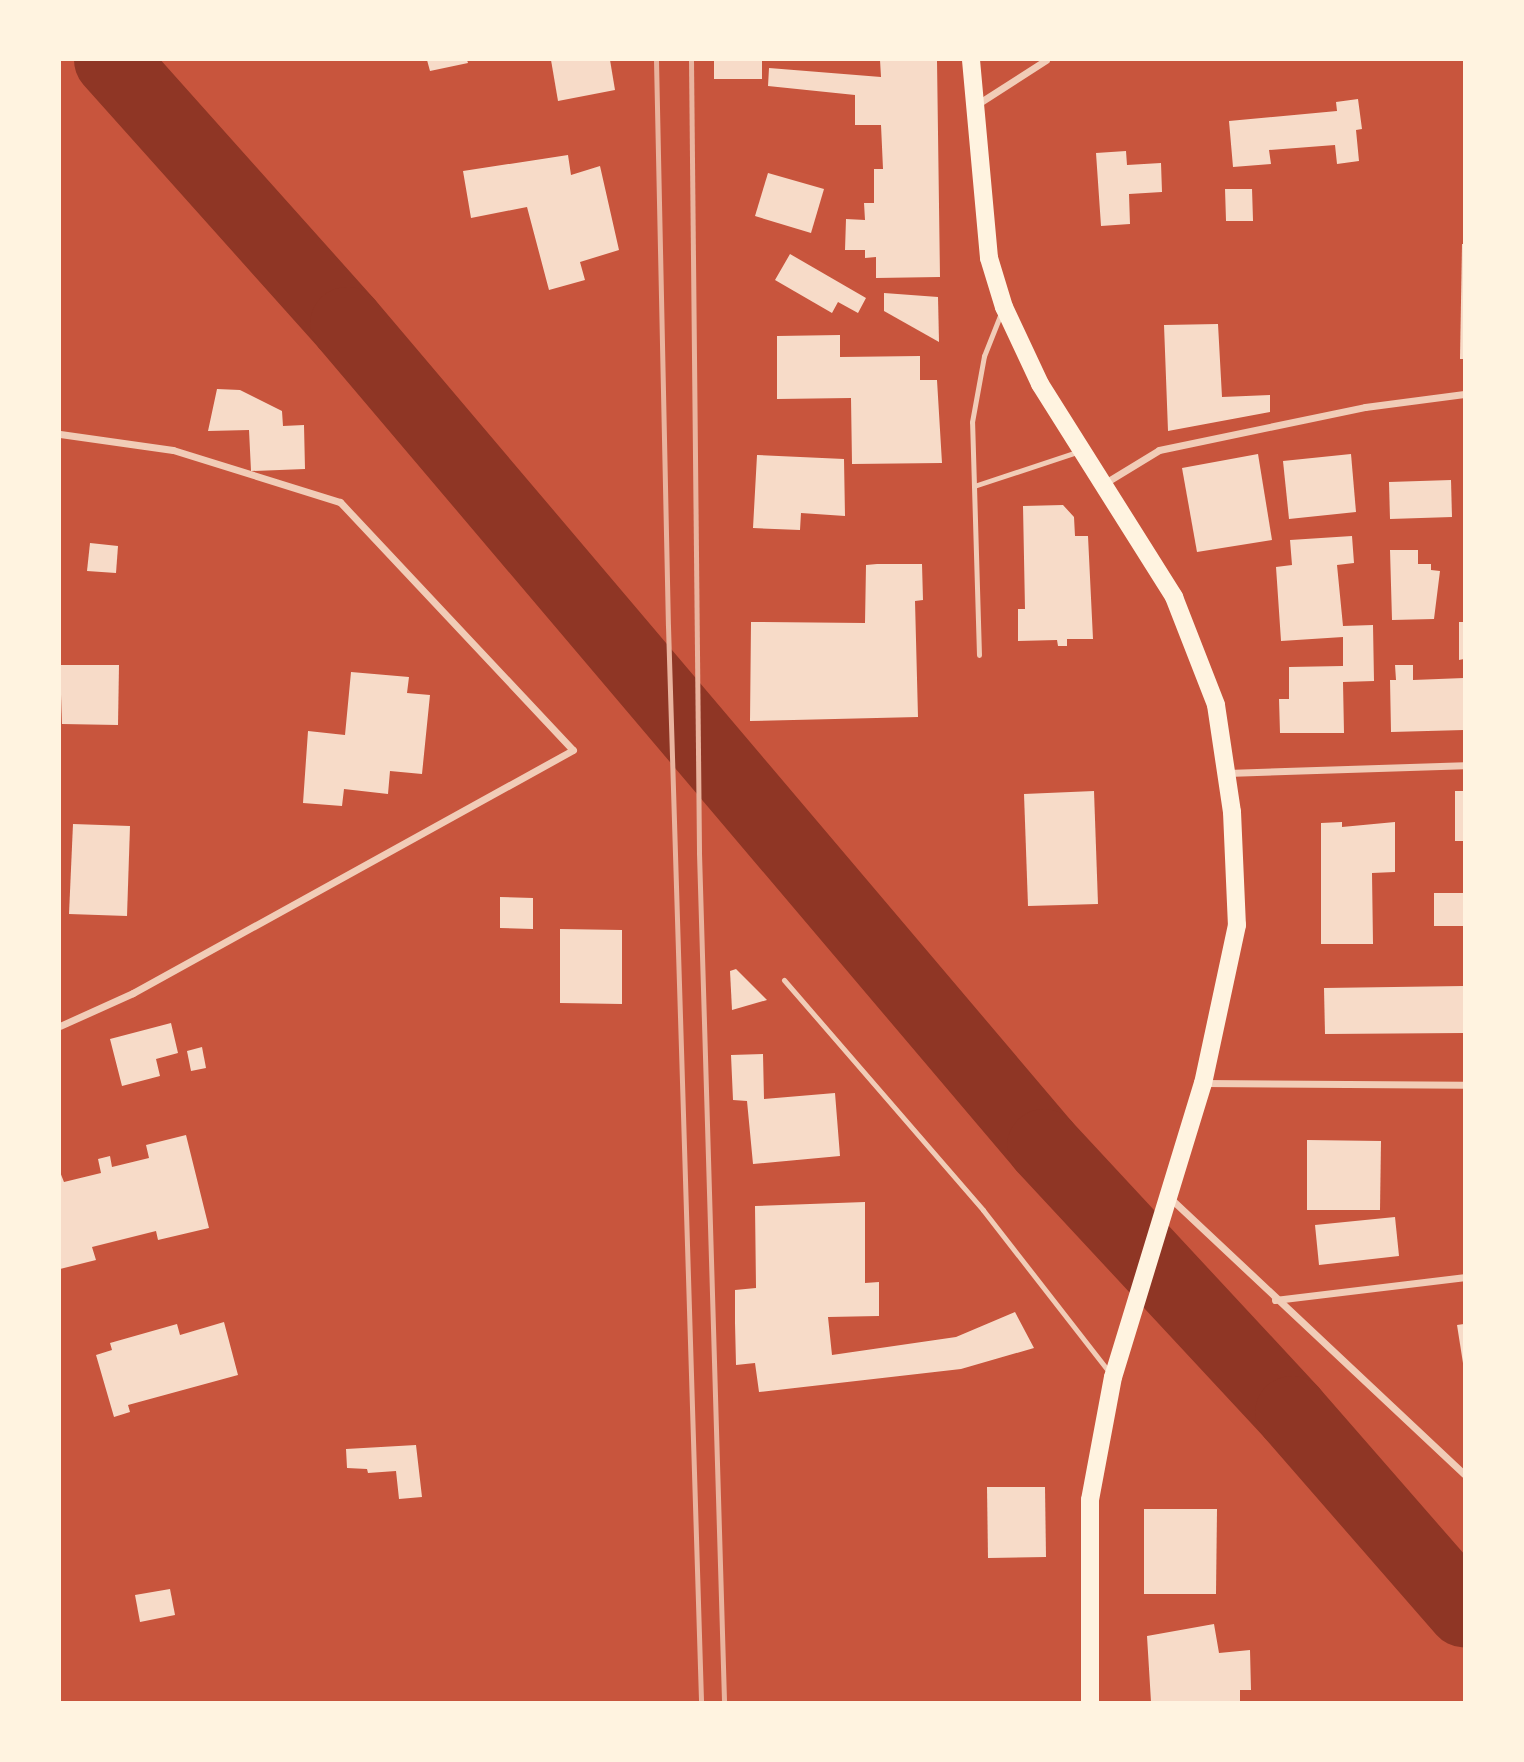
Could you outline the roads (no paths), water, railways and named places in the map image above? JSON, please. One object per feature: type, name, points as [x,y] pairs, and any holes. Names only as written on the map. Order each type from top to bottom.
[{"type":"main road","points":[[971,60],[972,107],[989,258],[1004,307],[1041,384],[1174,597],[1216,705],[1226,773],[1237,925],[1203,1083],[1113,1377],[1090,1500],[1090,1703]]},
{"type":"street","points":[[972,107],[1046,60]]},
{"type":"street","points":[[1104,483],[1159,450],[1365,407],[1465,394]]},
{"type":"street","points":[[60,434],[173,450],[340,502],[573,750],[133,993],[60,1026]]},
{"type":"street","points":[[1226,773],[1465,765]]},
{"type":"street","points":[[1203,1083],[1465,1085]]},
{"type":"street","points":[[1169,1197],[1275,1300],[1465,1474]]},
{"type":"street","points":[[1275,1300],[1465,1277]]},
{"type":"lane","points":[[979,656],[972,422],[984,356],[1004,307]]},
{"type":"lane","points":[[974,486],[1082,450]]},
{"type":"lane","points":[[784,981],[984,1210],[1113,1377]]},
{"type":"waterway","points":[[111,60],[347,324],[1044,1146],[1292,1413],[1464,1610]]},
{"type":"railway","points":[[656,60],[668,626],[701,1702]]},
{"type":"railway","points":[[691,60],[699,853],[724,1702]]}]
